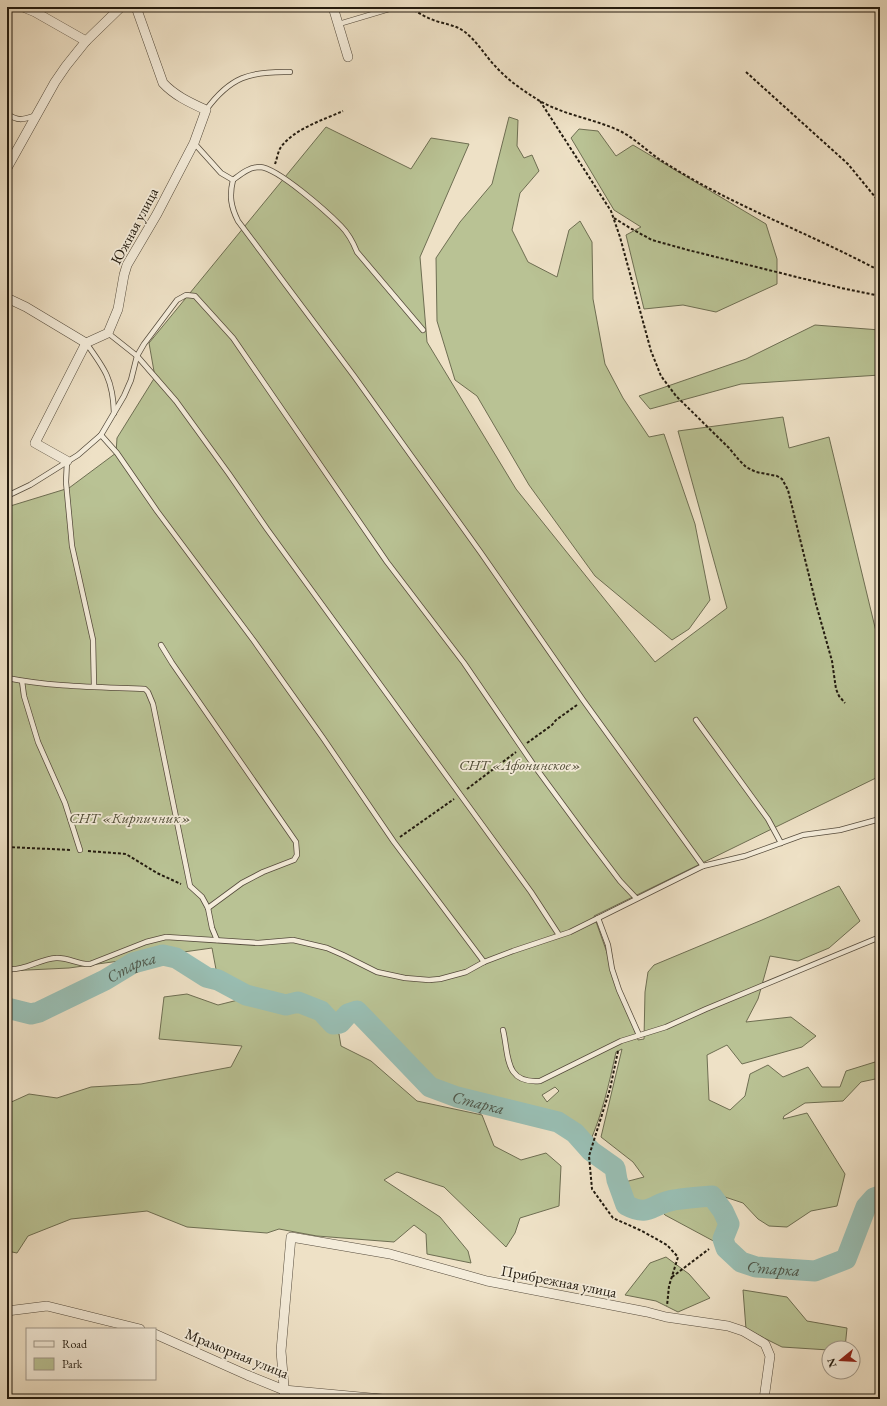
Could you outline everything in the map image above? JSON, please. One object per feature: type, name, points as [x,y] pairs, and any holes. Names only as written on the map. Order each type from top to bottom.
[{"type":"street","points":[[23,7],[35,12],[86,41]]},
{"type":"street","points":[[7,168],[55,82],[66,66],[86,41],[121,7]]},
{"type":"street","points":[[136,7],[163,83],[176,94],[206,110]]},
{"type":"street","points":[[333,7],[348,57]]},
{"type":"street","name":"Южная улица","points":[[108,333],[118,309],[124,275],[128,265],[194,143],[206,110]]},
{"type":"street","points":[[7,298],[26,307],[86,343]]},
{"type":"street","points":[[68,461],[35,443],[86,343],[108,333]]},
{"type":"street","name":"Прибрежная улица","points":[[285,1394],[281,1350],[291,1237],[390,1254],[487,1282],[647,1312],[666,1317],[728,1326],[743,1331],[765,1344],[770,1356],[764,1399]]},
{"type":"street","points":[[7,1311],[47,1306],[136,1328]]},
{"type":"street","name":"Мраморная улица","points":[[156,1334],[247,1375],[285,1394],[382,1399]]},
{"type":"lane","points":[[339,24],[396,7]]},
{"type":"lane","name":"Южная улица","points":[[206,110],[216,96],[228,86],[242,78],[268,72],[290,72]]},
{"type":"lane","points":[[7,114],[15,120],[22,120],[36,116]]},
{"type":"lane","points":[[194,143],[221,173],[233,180]]},
{"type":"lane","points":[[423,330],[357,252],[352,241],[342,227],[305,194],[273,172],[260,167],[246,171],[233,180],[230,191],[230,202],[238,221],[377,407],[583,700],[704,866]]},
{"type":"lane","points":[[7,496],[30,485],[82,452],[101,435],[114,414],[131,380],[137,356],[177,300],[186,295],[195,296],[233,338],[387,562],[464,663],[522,747],[620,881],[636,898]]},
{"type":"lane","points":[[108,333],[137,356],[176,401],[267,529],[531,892],[559,935]]},
{"type":"lane","points":[[86,343],[106,372],[114,397],[114,414]]},
{"type":"lane","points":[[101,435],[117,453],[157,511],[254,641],[394,842],[484,962]]},
{"type":"lane","points":[[68,461],[66,482],[72,546],[93,640],[94,686]]},
{"type":"lane","points":[[162,645],[172,663],[296,842],[297,855],[294,860],[263,872],[242,883],[208,908]]},
{"type":"lane","points":[[7,678],[59,685],[145,690],[148,692],[153,704],[190,886],[202,897],[208,908],[212,928],[217,940]]},
{"type":"lane","points":[[22,681],[24,696],[38,742],[65,803],[80,850]]},
{"type":"lane","points":[[696,720],[768,819],[781,843]]},
{"type":"lane","points":[[7,969],[22,969],[49,959],[59,958],[90,964],[146,942],[166,937],[258,943],[293,940],[338,953],[377,972],[405,978],[429,980],[466,972],[484,962],[570,932],[636,898],[704,866],[745,856],[803,836],[840,830],[880,819]]},
{"type":"lane","points":[[598,918],[608,945],[612,968],[619,990],[639,1035]]},
{"type":"lane","points":[[502,1030],[511,1069],[516,1076],[526,1081],[533,1082],[548,1079],[621,1041],[666,1027],[880,937]]},
{"type":"path","points":[[410,7],[430,19],[452,25],[462,30],[471,38],[496,68],[510,80],[540,101],[560,111],[593,121],[622,133],[658,158],[713,190],[775,221],[846,252],[880,271]]},
{"type":"path","points":[[746,72],[848,164],[880,203]]},
{"type":"path","points":[[540,101],[606,202],[614,218],[651,351],[661,376],[676,396],[729,448],[746,467],[756,472],[777,476],[785,483],[832,661],[836,689],[839,696],[846,703]]},
{"type":"path","points":[[273,172],[280,148],[288,139],[313,123],[343,111]]},
{"type":"path","points":[[614,218],[652,240],[841,288],[880,296]]},
{"type":"path","points":[[394,842],[422,823],[552,726],[556,720],[583,700]]},
{"type":"path","points":[[7,847],[80,850],[126,854],[157,873],[190,886]]},
{"type":"path","points":[[621,1041],[610,1089],[589,1156],[592,1189],[613,1218],[642,1231],[667,1245],[678,1256],[669,1286],[666,1317]]},
{"type":"path","points":[[671,1278],[709,1248]]},
{"type":"green space","points":[[509,117],[518,120],[517,146],[524,158],[532,155],[539,171],[520,193],[512,230],[528,262],[557,277],[569,230],[580,221],[592,242],[593,299],[605,364],[623,398],[649,437],[664,434],[695,524],[710,600],[689,629],[672,640],[595,576],[529,485],[477,396],[455,380],[437,321],[436,258],[460,222],[492,184]]},
{"type":"green space","points":[[326,127],[411,169],[431,138],[469,144],[420,257],[427,342],[516,489],[655,662],[727,608],[678,431],[783,417],[789,448],[829,437],[880,648],[880,776],[594,916],[638,1040],[644,1039],[645,992],[648,972],[654,965],[839,886],[860,921],[829,948],[798,961],[770,956],[758,999],[746,1022],[791,1017],[816,1036],[802,1047],[742,1064],[727,1045],[707,1055],[709,1100],[730,1110],[745,1096],[750,1074],[768,1065],[783,1077],[808,1067],[822,1087],[840,1087],[846,1071],[875,1062],[880,1068],[880,1078],[861,1082],[843,1101],[805,1103],[784,1116],[783,1119],[807,1113],[845,1174],[837,1206],[811,1211],[787,1227],[769,1226],[758,1219],[743,1203],[713,1193],[666,1196],[648,1207],[637,1208],[629,1203],[621,1183],[644,1177],[633,1162],[601,1137],[622,1049],[616,1052],[608,1088],[594,1133],[589,1144],[562,1118],[523,1110],[522,1108],[517,1112],[457,1097],[430,1087],[357,1011],[348,1014],[340,1023],[333,1024],[321,1011],[298,1002],[286,1005],[246,995],[218,980],[212,948],[69,968],[7,971],[7,507],[69,488],[116,453],[117,438],[155,377],[149,343]],"holes":[[[555,1087],[559,1091],[547,1102],[542,1095]]]},
{"type":"green space","points":[[579,129],[598,131],[616,156],[633,145],[766,224],[777,259],[777,284],[716,312],[683,305],[644,309],[626,235],[641,227],[614,210],[571,138]]},
{"type":"green space","points":[[815,325],[880,330],[880,375],[741,384],[650,409],[639,396],[746,359]]},
{"type":"green space","points":[[187,994],[218,1005],[238,1000],[287,1012],[295,1007],[317,1017],[339,1034],[341,1046],[371,1061],[417,1101],[482,1115],[494,1146],[521,1160],[546,1153],[561,1166],[559,1206],[520,1218],[515,1233],[506,1247],[444,1187],[397,1172],[384,1180],[440,1217],[468,1251],[471,1263],[427,1254],[426,1234],[414,1225],[394,1242],[317,1236],[279,1229],[267,1233],[187,1227],[147,1211],[71,1219],[28,1236],[17,1253],[7,1251],[7,1104],[29,1094],[57,1098],[91,1087],[141,1084],[231,1067],[242,1046],[159,1039],[164,997]]},
{"type":"green space","points":[[711,1197],[722,1213],[727,1225],[719,1244],[665,1215],[660,1209],[672,1201]]},
{"type":"green space","points":[[666,1257],[689,1274],[710,1298],[678,1312],[656,1301],[625,1295],[650,1263]]},
{"type":"green space","points":[[743,1290],[787,1297],[807,1321],[847,1328],[846,1340],[821,1340],[821,1349],[782,1347],[746,1329]]},
{"type":"waterway","name":"Старка","points":[[7,1008],[31,1014],[39,1012],[105,980],[133,963],[163,955],[176,958],[206,977],[218,980],[246,995],[286,1005],[298,1002],[321,1011],[333,1024],[340,1023],[348,1014],[357,1011],[430,1087],[457,1097],[558,1122],[575,1133],[591,1151],[615,1168],[617,1180],[626,1205],[634,1209],[646,1210],[674,1200],[712,1196],[723,1211],[729,1224],[723,1239],[726,1248],[741,1262],[756,1267],[815,1271],[846,1259],[866,1207],[874,1198],[880,1196]]},
{"type":"park label","name":"СНТ «Афонинское»","points":[[520,764]]},
{"type":"park label","name":"СНТ «Кирпичник»","points":[[130,817]]}]
